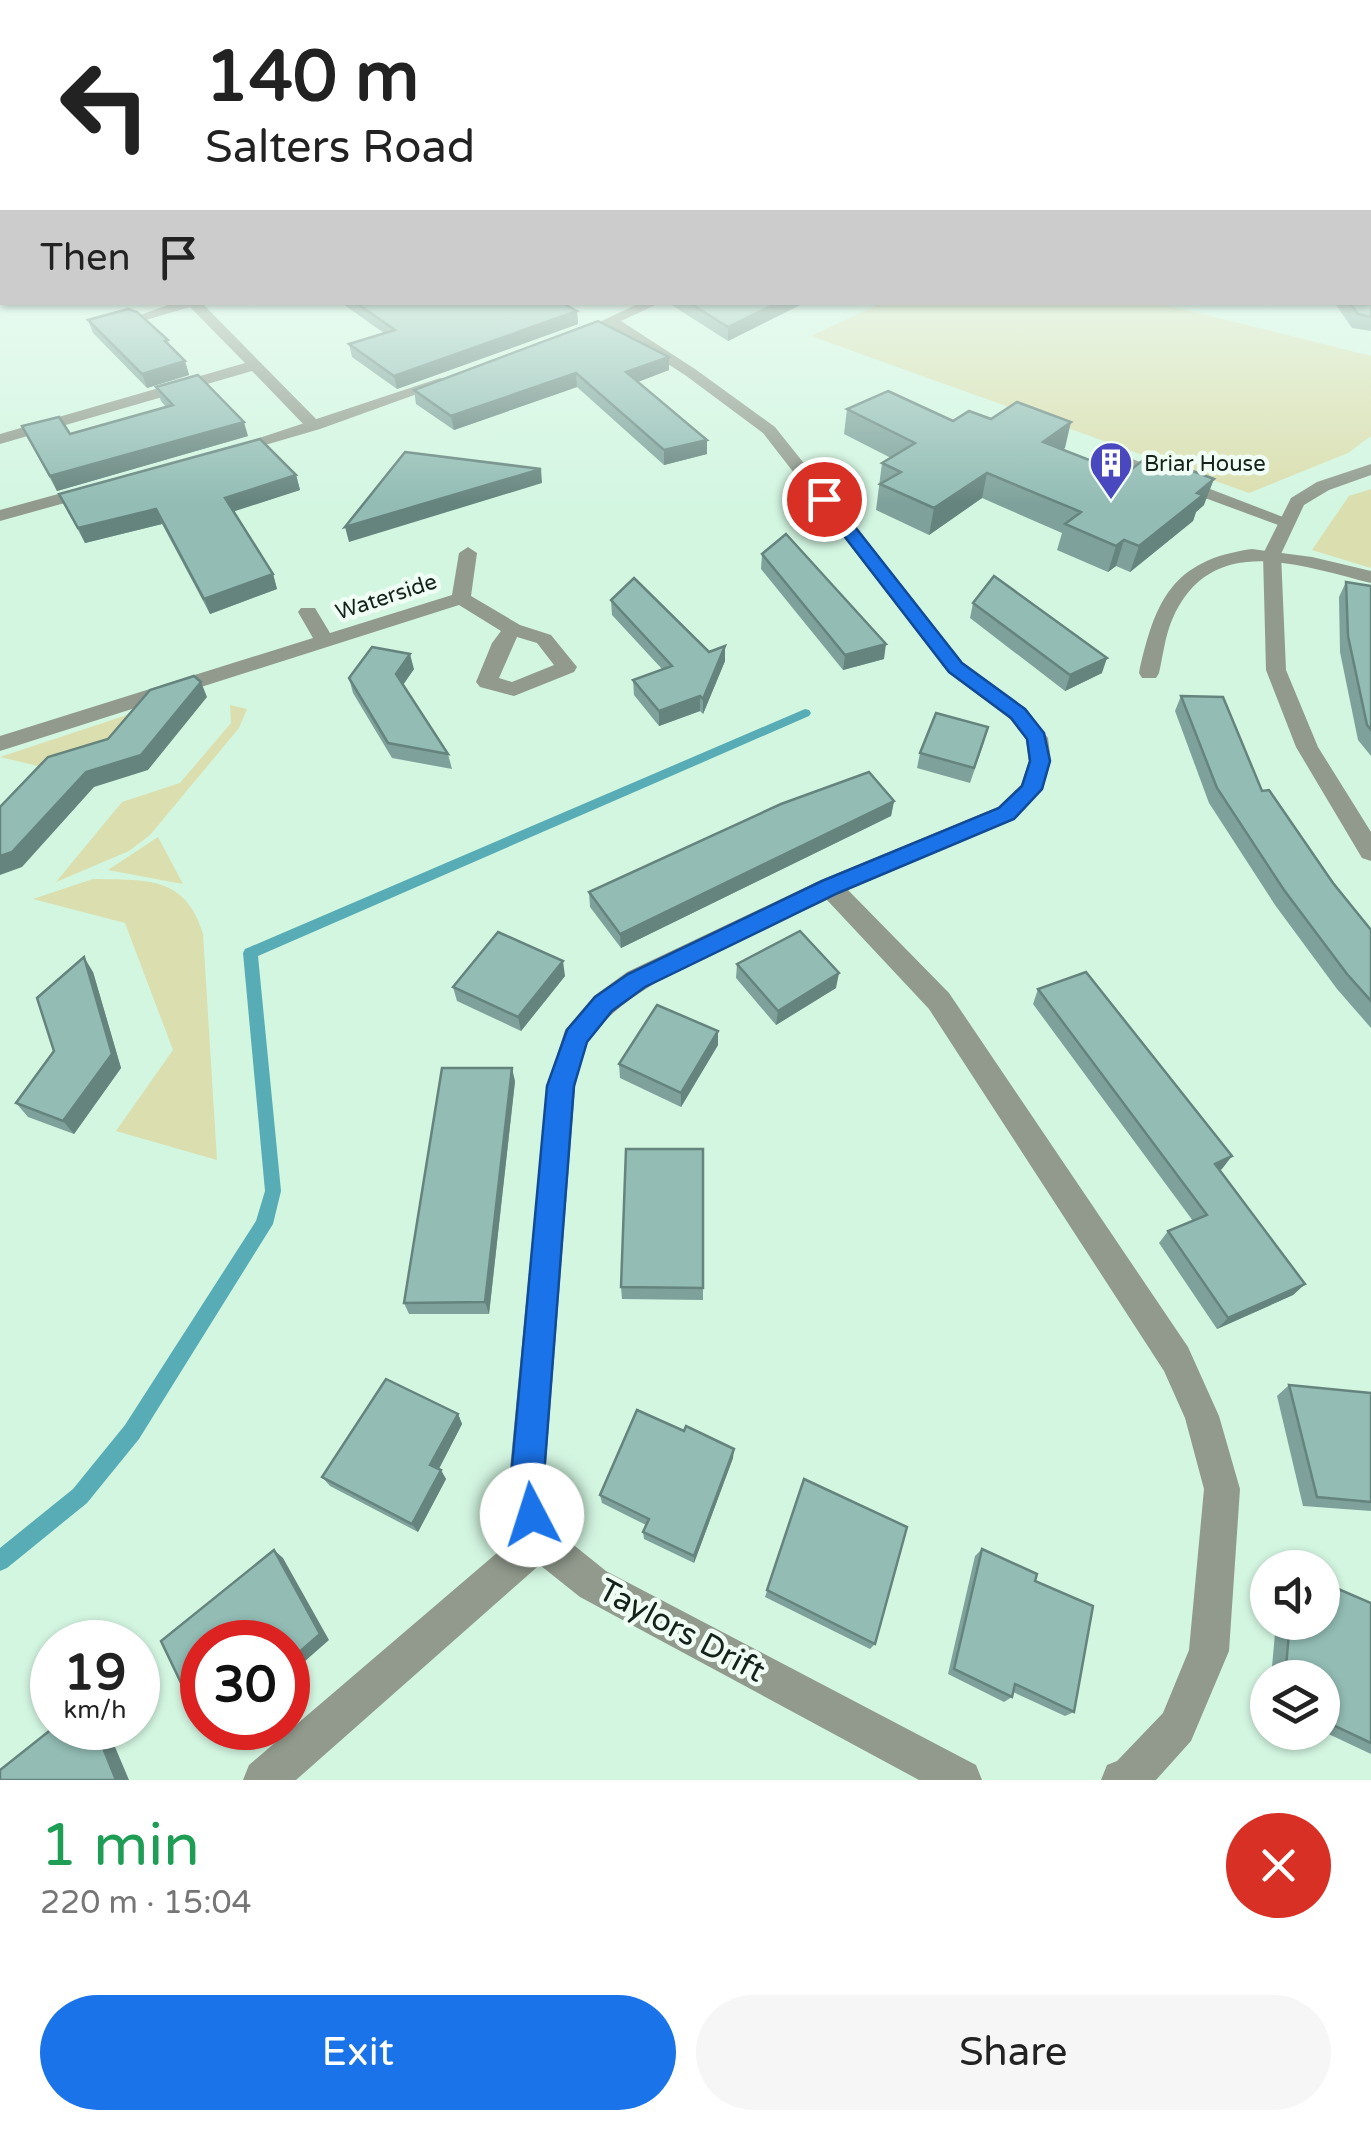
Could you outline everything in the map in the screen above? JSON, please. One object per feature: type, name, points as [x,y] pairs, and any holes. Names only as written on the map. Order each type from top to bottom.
[{"type":"street","points":[[228,338],[314,426]]},
{"type":"street","points":[[264,1780],[539,1542],[526,1488],[560,1086],[576,1038],[604,1004],[636,980],[830,887],[1006,813],[1031,789],[1040,761],[1037,738],[1018,714],[956,668],[769,430],[645,338]]},
{"type":"street","points":[[0,439],[255,365]]},
{"type":"street","points":[[207,457],[314,426],[462,375]]},
{"type":"street","points":[[1108,456],[1287,522]]},
{"type":"street","points":[[1371,469],[1323,486],[1297,502],[1272,554],[1276,670],[1307,747],[1371,852]]},
{"type":"street","points":[[0,516],[112,484]]},
{"type":"street","name":"Waterside","points":[[461,598],[468,553]]},
{"type":"street","points":[[1148,673],[1162,618],[1188,578],[1230,555],[1272,554],[1371,577]]},
{"type":"street","name":"Waterside","points":[[0,744],[461,598],[513,629]]},
{"type":"street","name":"Waterside","points":[[308,612],[325,642]]},
{"type":"street","points":[[830,887],[939,1000],[1176,1359],[1202,1416],[1222,1489],[1208,1652],[1177,1727],[1131,1777],[1122,1780]]},
{"type":"street","name":"Taylors Drift","points":[[539,1542],[593,1584],[961,1780]]},
{"type":"green space","points":[[817,338],[1299,338],[1371,356],[1371,436],[1348,453],[1249,493]]},
{"type":"green space","points":[[1371,489],[1371,568],[1312,550],[1349,496]]},
{"type":"green space","points":[[230,705],[247,709],[239,728],[150,835],[129,851],[56,882],[122,802],[180,783],[231,723]]},
{"type":"green space","points":[[130,714],[102,746],[38,766],[0,757]]},
{"type":"green space","points":[[158,837],[183,884],[108,870]]},
{"type":"green space","points":[[93,879],[162,885],[175,891],[196,915],[203,934],[217,1160],[116,1131],[173,1050],[125,923],[33,899]]},
{"type":"building","points":[[106,338],[166,338],[185,361],[142,374]]},
{"type":"building","points":[[368,338],[501,338],[394,376],[349,344]]},
{"type":"building","points":[[552,338],[632,338],[669,357],[626,372],[707,440],[664,450],[576,373],[451,416],[414,390]]},
{"type":"building","points":[[198,375],[244,422],[50,476],[22,426],[59,417],[70,434],[173,405],[156,387]]},
{"type":"building","points":[[888,391],[953,421],[969,411],[991,419],[1017,402],[1071,422],[1043,442],[1125,474],[1150,455],[1214,479],[1197,493],[1203,495],[1139,546],[1124,540],[1116,546],[1065,524],[1081,512],[987,473],[934,508],[880,484],[901,472],[882,463],[915,443],[847,409]]},
{"type":"building","points":[[260,439],[296,475],[225,498],[273,574],[204,599],[156,509],[78,528],[59,494]]},
{"type":"building","points":[[405,452],[541,469],[345,527]]},
{"type":"building","points":[[786,534],[886,644],[845,655],[762,554]]},
{"type":"building","points":[[994,576],[1107,658],[1070,675],[973,603]]},
{"type":"building","points":[[634,578],[709,652],[725,646],[703,699],[700,696],[659,711],[633,680],[672,666],[611,600]]},
{"type":"building","points":[[1346,582],[1371,586],[1371,730],[1348,636]]},
{"type":"building","points":[[372,647],[410,654],[396,674],[448,754],[388,743],[349,678]]},
{"type":"building","points":[[194,676],[201,682],[141,755],[86,772],[12,852],[0,856],[0,807],[48,757],[108,739],[150,690]]},
{"type":"building","points":[[1181,696],[1223,697],[1262,791],[1269,790],[1333,883],[1371,930],[1371,1001],[1284,890],[1217,788]]},
{"type":"building","points":[[936,713],[988,727],[974,768],[920,753]]},
{"type":"building","points":[[869,772],[894,801],[620,934],[589,892],[781,804]]},
{"type":"building","points":[[800,931],[839,973],[778,1011],[737,964]]},
{"type":"building","points":[[498,932],[563,961],[518,1017],[453,987]]},
{"type":"building","points":[[84,957],[112,1054],[63,1121],[16,1103],[54,1051],[37,998]]},
{"type":"building","points":[[1086,972],[1232,1156],[1215,1164],[1305,1284],[1228,1318],[1168,1231],[1207,1215],[1038,989]]},
{"type":"building","points":[[657,1005],[718,1031],[681,1093],[619,1064]]},
{"type":"building","points":[[442,1068],[512,1068],[485,1302],[404,1303]]},
{"type":"building","points":[[626,1149],[703,1149],[703,1288],[621,1287]]},
{"type":"building","points":[[386,1379],[458,1414],[430,1465],[441,1470],[412,1524],[322,1477]]},
{"type":"building","points":[[1289,1385],[1371,1393],[1371,1502],[1317,1497]]},
{"type":"building","points":[[637,1410],[684,1431],[686,1426],[734,1449],[694,1556],[643,1532],[649,1519],[600,1495]]},
{"type":"building","points":[[804,1479],[907,1527],[875,1644],[767,1590]]},
{"type":"building","points":[[982,1549],[1037,1574],[1035,1581],[1093,1606],[1074,1712],[1015,1684],[1012,1697],[954,1669]]},
{"type":"building","points":[[274,1550],[320,1634],[310,1643],[310,1620],[187,1620]]},
{"type":"building","points":[[1340,1590],[1371,1603],[1371,1743],[1340,1728],[1340,1660],[1287,1660],[1288,1640],[1340,1640]]},
{"type":"building","points":[[180,1626],[180,1681],[161,1641]]},
{"type":"building","points":[[30,1746],[30,1750],[104,1750],[116,1780],[0,1780],[0,1770]]},
{"type":"waterway","points":[[0,1561],[80,1496],[132,1432],[264,1224],[273,1191],[250,953],[805,713]]},
{"type":"place","name":"Briar House","points":[[1111,501]]},
{"type":"route","points":[[532,1515],[526,1488],[560,1086],[576,1038],[604,1004],[636,980],[830,887],[975,830],[1006,813],[1031,789],[1040,761],[1037,738],[1018,714],[956,668],[824,499]]}]
